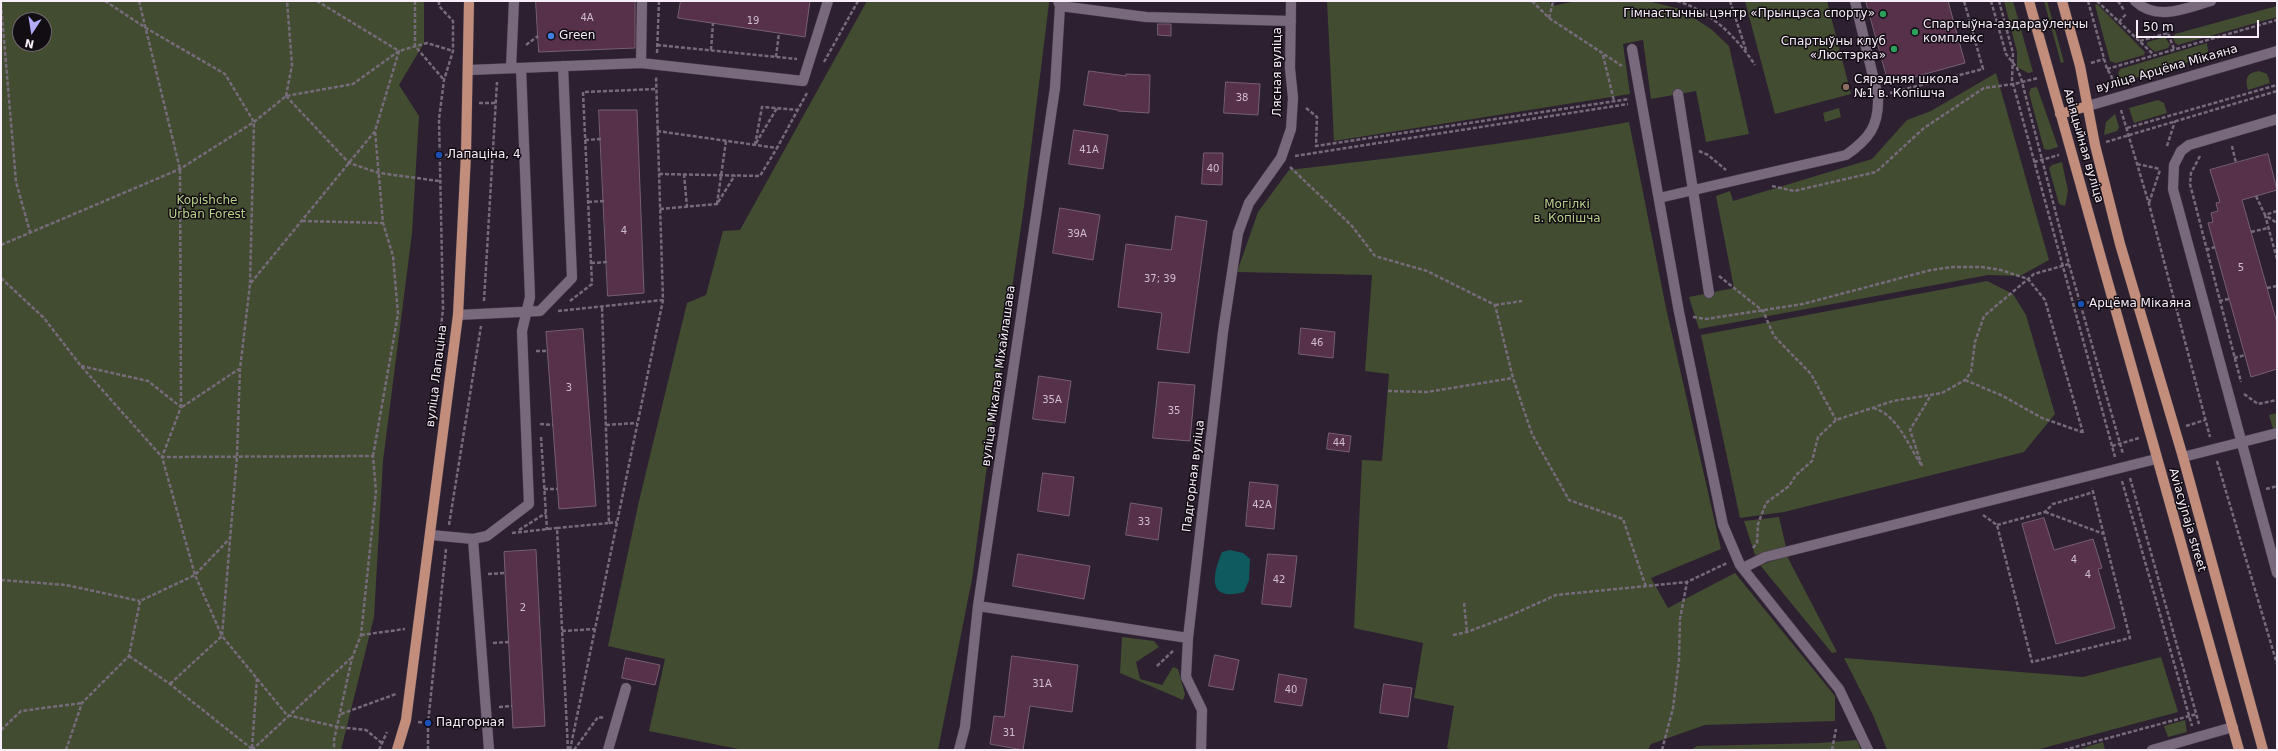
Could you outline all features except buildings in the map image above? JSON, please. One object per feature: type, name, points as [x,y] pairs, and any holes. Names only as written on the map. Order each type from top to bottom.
[{"type":"main road","name":"вуліца Лапаціна","points":[[397,750],[406,720],[431,535],[458,315],[469,70],[469,1]]},
{"type":"main road","name":"Авіяцыйная вуліца","points":[[2029,1],[2111,298]]},
{"type":"main road","name":"Авіяцыйная вуліца","points":[[2062,1],[2080,66],[2095,145],[2120,244],[2183,457],[2263,750]]},
{"type":"main road","points":[[2060,114],[2088,106]]},
{"type":"main road","name":"Aviacyjnaja street","points":[[2111,298],[2239,750]]},
{"type":"street","points":[[431,535],[472,539],[487,536],[529,504],[522,331],[530,296],[516,68],[514,1]]},
{"type":"street","points":[[641,63],[642,1]]},
{"type":"street","points":[[469,70],[641,63],[803,82],[828,1]]},
{"type":"street","name":"Лясная вуліца","points":[[1249,203],[1281,158],[1291,129],[1293,98],[1290,68],[1291,1]]},
{"type":"street","points":[[1659,198],[1846,155],[1861,144],[1872,130],[1879,112],[1878,97],[1855,1]]},
{"type":"street","points":[[2135,1],[2151,11],[2167,13],[2211,1]]},
{"type":"street","points":[[1059,3],[1146,17],[1291,21]]},
{"type":"street","name":"вуліца Мікалая Міхайлашава","points":[[959,750],[965,727],[978,606],[1055,88],[1059,3]]},
{"type":"street","points":[[1632,49],[1679,312],[1723,524],[1737,559],[1743,568],[1840,689],[1868,750]]},
{"type":"street","name":"вуліца Арцёма Мікаяна","points":[[2088,106],[2277,51]]},
{"type":"street","points":[[458,315],[540,311],[572,278],[563,66]]},
{"type":"street","points":[[1678,94],[1709,293]]},
{"type":"street","points":[[2277,119],[2189,145],[2176,158],[2173,172],[2173,189],[2243,442],[2277,572]]},
{"type":"street","name":"Падгорная вуліца","points":[[1201,750],[1202,710],[1186,677],[1188,638],[1226,316],[1238,233],[1249,203]]},
{"type":"street","points":[[2183,457],[2277,434]]},
{"type":"street","points":[[1743,568],[1765,557],[2156,459]]},
{"type":"street","points":[[472,539],[489,750]]},
{"type":"street","points":[[978,606],[1188,638]]},
{"type":"street","points":[[608,750],[626,688]]},
{"type":"street","points":[[2152,750],[2232,727]]},
{"type":"path","points":[[105,1],[146,28],[225,74],[254,122],[250,284],[240,369],[238,456],[222,636],[170,684]]},
{"type":"path","points":[[139,1],[180,169],[181,407],[162,457]]},
{"type":"path","points":[[286,96],[292,65],[287,1]]},
{"type":"path","points":[[316,1],[399,51]]},
{"type":"path","points":[[415,1],[415,46],[444,80]]},
{"type":"path","points":[[439,1],[439,6],[453,21],[453,51],[444,80],[439,119],[439,181],[443,308],[439,348]]},
{"type":"path","points":[[656,65],[659,1]]},
{"type":"path","points":[[820,69],[858,1]]},
{"type":"path","points":[[1532,1],[1549,18],[1603,55],[1636,74]]},
{"type":"path","points":[[1549,18],[1553,2],[1556,1]]},
{"type":"path","points":[[1676,1],[1713,18],[1746,51],[1755,65]]},
{"type":"path","points":[[1730,1],[1746,51]]},
{"type":"path","points":[[1878,97],[1983,69],[1964,1]]},
{"type":"path","points":[[1991,1],[2006,54],[2020,73],[2069,264],[2120,444],[2122,467],[2189,716],[2199,737]]},
{"type":"path","points":[[1999,1],[2013,53],[2011,74],[2062,266],[2112,446],[2122,467],[2197,714],[2199,737]]},
{"type":"path","points":[[2088,1],[2107,69],[2111,74]]},
{"type":"path","points":[[2097,1],[2154,55]]},
{"type":"path","points":[[1,4],[16,182],[30,232]]},
{"type":"path","points":[[2119,22],[2127,13]]},
{"type":"path","points":[[2107,69],[2277,20]]},
{"type":"path","points":[[711,50],[713,23]]},
{"type":"path","points":[[776,57],[779,33]]},
{"type":"path","points":[[2139,41],[2168,33],[2174,50]]},
{"type":"path","points":[[520,49],[538,36]]},
{"type":"path","points":[[1,245],[180,169],[254,122],[286,96],[353,84],[399,51],[415,46],[427,43],[453,51]]},
{"type":"path","points":[[657,45],[810,60]]},
{"type":"path","points":[[334,750],[334,740],[341,714],[352,658],[361,635],[376,491],[373,456],[398,314],[393,256],[383,223],[375,131],[399,51]]},
{"type":"path","points":[[1603,55],[1614,101]]},
{"type":"path","points":[[428,750],[428,723],[447,537],[483,313],[496,82]]},
{"type":"path","points":[[1686,146],[1708,155],[1726,170],[1754,176],[1768,185],[1794,191],[1876,172],[1924,128],[1959,103],[1984,88],[2022,82]]},
{"type":"path","points":[[2127,128],[2277,85]]},
{"type":"path","points":[[569,302],[592,284],[583,92],[656,89],[663,300],[569,750]]},
{"type":"path","points":[[659,174],[722,174],[760,176],[809,90]]},
{"type":"path","points":[[2277,91],[2129,134],[2205,420],[2277,664]]},
{"type":"path","points":[[286,96],[349,163],[379,173],[439,181]]},
{"type":"path","points":[[1293,98],[1317,117],[1316,146],[1614,101],[1640,100]]},
{"type":"path","points":[[1308,154],[1640,100]]},
{"type":"path","points":[[478,103],[495,103]]},
{"type":"path","points":[[754,145],[762,107],[798,110]]},
{"type":"path","points":[[754,145],[777,108]]},
{"type":"path","points":[[250,284],[375,131]]},
{"type":"path","points":[[657,131],[777,148]]},
{"type":"path","points":[[585,140],[601,139]]},
{"type":"path","points":[[717,204],[726,141]]},
{"type":"path","points":[[2224,146],[2232,144],[2236,163]]},
{"type":"path","points":[[2206,152],[2201,154],[2195,164],[2191,173],[2190,184],[2241,384]]},
{"type":"path","points":[[1281,158],[1352,226],[1375,256],[1427,271],[1495,305],[1522,302]]},
{"type":"path","points":[[2034,162],[2042,159]]},
{"type":"path","points":[[2137,164],[2173,172]]},
{"type":"path","points":[[684,174],[686,207]]},
{"type":"path","points":[[717,204],[735,175]]},
{"type":"path","points":[[2256,196],[2265,215],[2277,259]]},
{"type":"path","points":[[588,202],[604,201]]},
{"type":"path","points":[[660,209],[717,204]]},
{"type":"path","points":[[2265,215],[2277,211]]},
{"type":"path","points":[[2265,215],[2277,222]]},
{"type":"path","points":[[302,221],[383,223]]},
{"type":"path","points":[[2251,232],[2269,228]]},
{"type":"path","points":[[2206,250],[2215,247]]},
{"type":"path","points":[[591,264],[608,262]]},
{"type":"path","points":[[1453,635],[1467,632],[1556,595],[1688,582],[1747,554],[1757,543],[1758,524],[1766,503],[1789,486],[1796,475],[1812,461],[1818,437],[1836,420],[1893,401],[1942,393],[1965,380],[1971,372],[1975,342],[1984,316],[2034,274],[2069,264]]},
{"type":"path","points":[[1705,265],[1763,311],[1774,336],[1811,374],[1836,420]]},
{"type":"path","points":[[1679,312],[1693,318],[1706,319],[1803,304],[1931,270],[1952,267],[1982,267],[2001,270],[2028,279],[2045,300],[2083,432],[2042,418],[2003,396],[1965,380]]},
{"type":"path","points":[[1,278],[44,318],[81,366],[162,457],[195,575],[222,636],[287,715],[338,726],[366,730],[383,744]]},
{"type":"path","points":[[2267,288],[2277,286]]},
{"type":"path","points":[[2081,304],[2111,298]]},
{"type":"path","points":[[2219,301],[2229,299]]},
{"type":"path","points":[[557,311],[663,300]]},
{"type":"path","points":[[1495,305],[1513,378],[1532,434],[1562,490],[1569,500],[1623,519],[1646,587]]},
{"type":"path","points":[[552,315],[563,306]]},
{"type":"path","points":[[602,306],[608,523]]},
{"type":"path","points":[[536,351],[548,351]]},
{"type":"path","points":[[2234,358],[2245,355]]},
{"type":"path","points":[[81,366],[148,381],[181,407]]},
{"type":"path","points":[[181,407],[240,369]]},
{"type":"path","points":[[1388,391],[1427,392],[1513,378]]},
{"type":"path","points":[[2243,390],[2244,397],[2258,404],[2277,400]]},
{"type":"path","points":[[1872,408],[1883,410],[1894,419],[1922,466],[1910,430],[1931,395]]},
{"type":"path","points":[[2174,429],[2205,420]]},
{"type":"path","points":[[606,425],[637,423]]},
{"type":"path","points":[[540,424],[553,425]]},
{"type":"path","points":[[2112,446],[2149,435]]},
{"type":"path","points":[[162,457],[373,456]]},
{"type":"path","points":[[1970,506],[1997,525],[2032,662],[2130,638],[2089,476]]},
{"type":"path","points":[[544,489],[557,489]]},
{"type":"path","points":[[1997,525],[2045,512],[2053,504],[2094,492]]},
{"type":"path","points":[[2045,512],[2104,534]]},
{"type":"path","points":[[487,536],[617,522]]},
{"type":"path","points":[[557,528],[569,750]]},
{"type":"path","points":[[1,580],[66,585],[140,601],[195,575],[231,537]]},
{"type":"path","points":[[1662,750],[1673,708],[1679,660],[1680,619],[1688,582]]},
{"type":"path","points":[[66,750],[82,703],[129,656],[140,601]]},
{"type":"path","points":[[1464,603],[1467,632]]},
{"type":"path","points":[[404,636],[406,622]]},
{"type":"path","points":[[361,635],[405,629]]},
{"type":"path","points":[[562,631],[595,629]]},
{"type":"path","points":[[1157,666],[1188,638]]},
{"type":"path","points":[[129,656],[170,684],[252,749]]},
{"type":"path","points":[[252,749],[287,715],[352,658]]},
{"type":"path","points":[[252,749],[257,678]]},
{"type":"path","points":[[395,701],[397,686]]},
{"type":"path","points":[[341,714],[396,694]]},
{"type":"path","points":[[1,730],[21,711],[82,703]]},
{"type":"path","points":[[2064,750],[2197,714]]},
{"type":"path","points":[[574,750],[598,717],[617,719]]},
{"type":"path","points":[[1832,750],[1836,729]]},
{"type":"path","points":[[379,750],[388,730]]},
{"type":"green space","name":"Kopishche Urban Forest","points":[[1,1],[424,1],[424,43],[399,85],[419,116],[412,233],[383,461],[374,617],[341,750],[1,750]]},
{"type":"green space","points":[[867,1],[1048,1],[1049,3],[1024,206],[972,579],[938,750],[743,750],[649,731],[665,659],[608,646],[639,501],[687,303],[706,295],[723,231],[740,230]]},
{"type":"green space","points":[[1327,1],[1550,1],[1551,6],[1577,1],[1648,1],[1680,9],[1711,29],[1729,46],[1749,134],[1706,142],[1696,91],[1651,99],[1643,40],[1623,44],[1630,94],[1334,141]]},
{"type":"green space","points":[[1745,1],[1827,1],[1851,94],[1775,114]]},
{"type":"green space","points":[[2004,1],[2013,1],[2033,72],[2028,73],[2017,67],[2017,52]]},
{"type":"green space","points":[[2044,1],[2047,1],[2064,62],[2061,63]]},
{"type":"green space","points":[[2097,4],[2145,52],[2144,55],[2116,63],[2110,61],[2095,5]]},
{"type":"green space","points":[[2277,6],[2277,17],[2178,45],[2175,43],[2173,38],[2175,34]]},
{"type":"green space","points":[[2165,37],[2170,45],[2168,48],[2155,52],[2147,45],[2147,42]]},
{"type":"green space","points":[[2207,43],[2208,52],[2200,59],[2121,82],[2118,73],[2120,69]]},
{"type":"green space","points":[[2259,71],[2267,74],[2270,83],[2248,90],[2247,80],[2249,75]]},
{"type":"green space","points":[[1996,73],[2049,260],[2020,276],[1988,275],[1699,329],[1689,297],[1734,288],[1716,196],[1730,191],[1733,201],[1872,159],[1907,120],[1931,111]]},
{"type":"green space","points":[[2037,87],[2058,147],[2048,150],[2044,149],[2029,93],[2031,88]]},
{"type":"green space","points":[[2158,100],[2164,103],[2167,113],[2134,123],[2129,108]]},
{"type":"green space","points":[[1839,108],[1841,117],[1825,122],[1823,113]]},
{"type":"green space","points":[[2115,114],[2119,127],[2117,131],[2104,135],[2106,122]]},
{"type":"green space","name":"Могілкі в. Копішча","points":[[1629,122],[1666,308],[1721,549],[1651,578],[1668,608],[1735,573],[1835,696],[1835,721],[1705,725],[1651,744],[1648,750],[1454,750],[1447,748],[1454,706],[1414,698],[1423,643],[1354,628],[1362,460],[1382,461],[1389,374],[1365,371],[1372,275],[1237,272],[1258,212],[1289,170],[1544,137]]},
{"type":"green space","points":[[2062,162],[2068,191],[2065,206],[2059,204],[2049,168],[2052,165]]},
{"type":"green space","points":[[1987,281],[2013,294],[2026,315],[2055,414],[2024,452],[1784,512],[1740,518],[1701,335]]},
{"type":"green space","points":[[2277,413],[2277,431],[2274,432],[2269,415]]},
{"type":"green space","points":[[1779,517],[1786,547],[1755,555],[1744,521]]},
{"type":"green space","points":[[1787,556],[1837,652],[1832,653],[1760,565]]},
{"type":"green space","points":[[1122,637],[1154,641],[1159,647],[1136,662],[1140,679],[1162,685],[1173,667],[1178,669],[1185,694],[1183,700],[1120,673]]},
{"type":"green space","points":[[2161,657],[2178,712],[2036,750],[1887,750],[1873,715],[1844,658],[2083,677]]},
{"type":"green space","points":[[2185,720],[2187,732],[2168,737],[2164,726]]},
{"type":"green space","points":[[1857,740],[1861,750],[1691,750],[1697,746],[1819,743]]},
{"type":"green space","points":[[2103,742],[2105,750],[2076,750]]},
{"type":"shaded area","points":[[1230,550],[1243,553],[1250,559],[1249,580],[1244,592],[1232,594],[1224,593],[1218,590],[1215,585],[1216,570],[1222,552]]},
{"type":"place","name":"Гімнастычны цэнтр «Прынцэса спорту»","points":[[1883,14]]},
{"type":"place","name":"Спартыўна-аздараўленчы комплекс","points":[[1915,32]]},
{"type":"place","name":"Green","points":[[551,36]]},
{"type":"place","name":"Cпартыўны клуб «Люстэрка»","points":[[1894,49]]},
{"type":"place","name":"Сярэдняя школа №1 в. Копішча","points":[[1846,87]]},
{"type":"place","name":"Лапаціна, 4","points":[[439,155]]},
{"type":"place","name":"Арцёма Мікаяна","points":[[2081,304]]},
{"type":"place","name":"Падгорная","points":[[428,723]]}]
